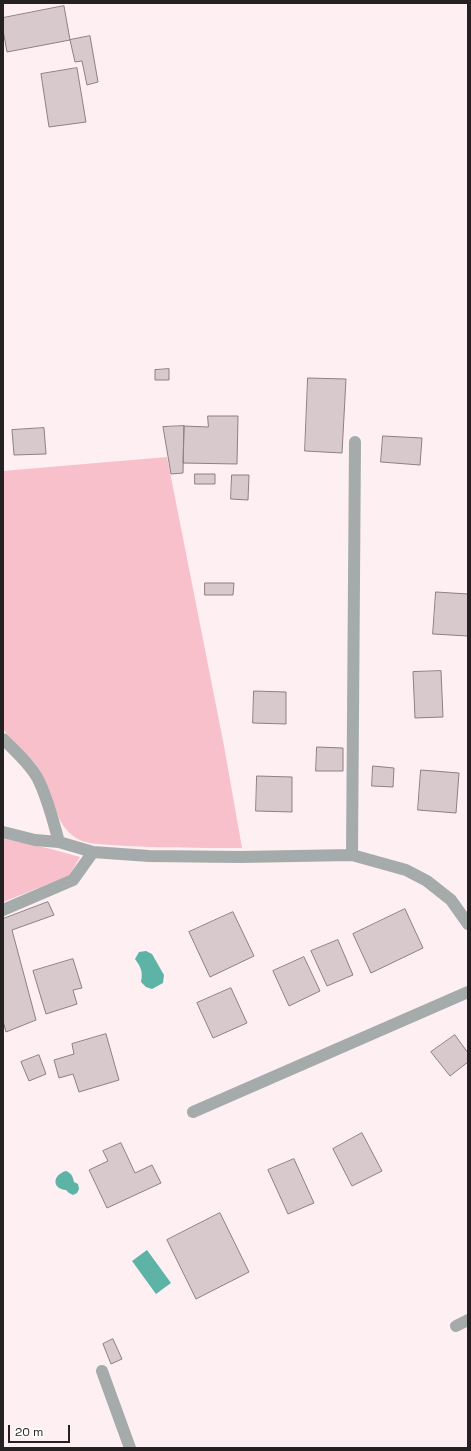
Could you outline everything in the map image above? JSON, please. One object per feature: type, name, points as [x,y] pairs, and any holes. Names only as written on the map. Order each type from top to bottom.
[{"type":"street","points":[[352,855],[355,442]]},
{"type":"street","points":[[3,739],[22,757],[38,779],[48,802],[59,842]]},
{"type":"street","points":[[3,832],[35,840],[59,842],[93,852],[149,856],[240,857],[352,855],[406,870],[427,881],[451,900],[468,924]]},
{"type":"street","points":[[3,910],[73,880],[93,852]]},
{"type":"street","points":[[194,1112],[468,992]]},
{"type":"street","points":[[456,1326],[468,1320]]},
{"type":"street","points":[[102,1371],[130,1448]]},
{"type":"shaded area","points":[[167,457],[224,746],[242,848],[127,846],[93,843],[80,840],[68,832],[58,816],[45,781],[37,766],[3,729],[3,471]]},
{"type":"shaded area","points":[[3,838],[80,857],[69,876],[3,902]]},
{"type":"shaded area","points":[[146,951],[152,954],[164,975],[163,983],[152,989],[146,987],[141,982],[141,970],[135,959],[139,952]]},
{"type":"shaded area","points":[[66,1171],[72,1175],[74,1182],[78,1184],[79,1189],[77,1193],[73,1195],[56,1185],[56,1179],[58,1176]]},
{"type":"shaded area","points":[[147,1250],[171,1283],[156,1294],[132,1261]]},
{"type":"building","points":[[64,6],[70,40],[7,52],[3,30],[3,18]]},
{"type":"building","points":[[90,36],[98,82],[87,85],[82,61],[75,62],[70,40]]},
{"type":"building","points":[[77,68],[86,122],[49,127],[41,74]]},
{"type":"building","points":[[169,369],[169,380],[155,380],[155,370]]},
{"type":"building","points":[[308,378],[346,379],[342,453],[305,451]]},
{"type":"building","points":[[208,416],[238,416],[237,464],[183,463],[184,426],[208,427]]},
{"type":"building","points":[[184,426],[183,473],[171,474],[163,427]]},
{"type":"building","points":[[44,428],[46,454],[14,455],[12,430]]},
{"type":"building","points":[[383,436],[422,438],[420,465],[381,462]]},
{"type":"building","points":[[195,474],[215,474],[215,484],[195,484]]},
{"type":"building","points":[[232,475],[249,475],[248,500],[231,499]]},
{"type":"building","points":[[205,583],[234,583],[233,595],[205,595]]},
{"type":"building","points":[[436,592],[468,594],[468,636],[433,634]]},
{"type":"building","points":[[441,671],[443,717],[415,718],[413,672]]},
{"type":"building","points":[[254,691],[286,692],[286,724],[253,723]]},
{"type":"building","points":[[317,747],[343,748],[343,771],[316,771]]},
{"type":"building","points":[[373,766],[394,768],[393,787],[372,786]]},
{"type":"building","points":[[421,770],[459,773],[456,813],[418,810]]},
{"type":"building","points":[[257,776],[292,777],[292,812],[256,811]]},
{"type":"building","points":[[48,902],[54,915],[12,930],[36,1020],[6,1032],[3,1021],[3,919]]},
{"type":"building","points":[[405,909],[423,948],[371,973],[353,934]]},
{"type":"building","points":[[233,912],[254,956],[210,977],[189,932]]},
{"type":"building","points":[[338,940],[353,975],[327,986],[311,951]]},
{"type":"building","points":[[304,957],[320,991],[289,1006],[273,971]]},
{"type":"building","points":[[73,959],[82,988],[73,990],[77,1004],[46,1014],[33,971]]},
{"type":"building","points":[[231,988],[247,1023],[213,1038],[197,1003]]},
{"type":"building","points":[[106,1034],[119,1080],[79,1092],[73,1074],[59,1078],[54,1060],[74,1054],[72,1044]]},
{"type":"building","points":[[455,1035],[468,1053],[468,1062],[450,1076],[431,1052]]},
{"type":"building","points":[[39,1055],[46,1074],[29,1081],[21,1062]]},
{"type":"building","points":[[362,1133],[382,1171],[352,1186],[333,1149]]},
{"type":"building","points":[[121,1143],[135,1173],[152,1165],[161,1183],[107,1208],[89,1170],[108,1161],[103,1151]]},
{"type":"building","points":[[294,1159],[314,1203],[288,1214],[268,1170]]},
{"type":"building","points":[[220,1213],[249,1272],[196,1299],[167,1240]]},
{"type":"building","points":[[113,1339],[122,1359],[111,1364],[103,1344]]}]
